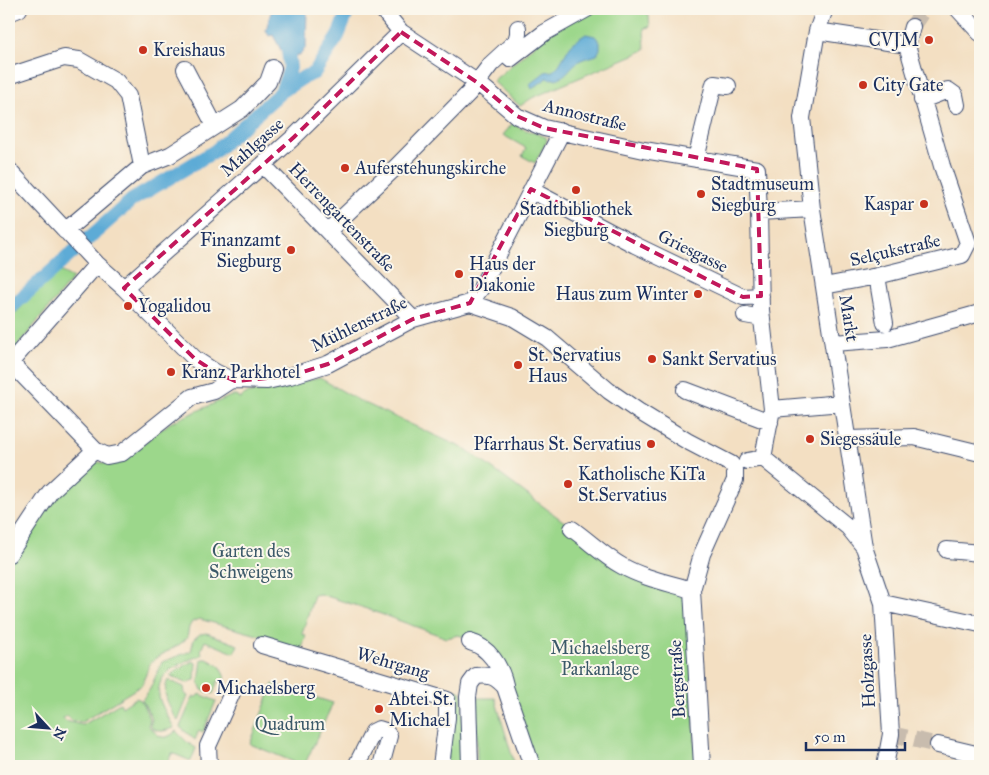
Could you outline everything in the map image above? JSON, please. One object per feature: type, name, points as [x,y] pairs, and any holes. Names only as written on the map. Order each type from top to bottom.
[{"type":"street","points":[[9,13],[19,9]]},
{"type":"street","name":"Annostraße","points":[[382,9],[401,32],[478,83],[517,116],[544,128],[644,150],[757,169]]},
{"type":"street","points":[[328,231],[396,167],[478,83],[544,33],[588,9]]},
{"type":"street","name":"Markt","points":[[825,9],[817,30],[802,118],[806,165],[842,403],[848,439],[858,478],[864,547],[883,604]]},
{"type":"street","points":[[958,9],[980,33]]},
{"type":"street","points":[[912,27],[907,45],[922,100],[942,166],[974,241]]},
{"type":"street","points":[[478,83],[491,64],[516,41],[518,28]]},
{"type":"street","points":[[817,30],[907,45]]},
{"type":"street","name":"Mahlgasse","points":[[124,288],[294,137],[401,32]]},
{"type":"street","points":[[9,76],[64,58],[79,60],[116,81],[128,96],[142,166]]},
{"type":"street","points":[[185,69],[214,126]]},
{"type":"street","points":[[65,231],[142,166],[170,155],[242,109],[270,75]]},
{"type":"street","points":[[696,159],[714,84],[728,86]]},
{"type":"street","points":[[922,100],[948,90],[957,98],[957,105]]},
{"type":"street","points":[[470,303],[481,288],[562,131]]},
{"type":"street","name":"Herrengartenstraße","points":[[263,165],[413,319]]},
{"type":"street","name":"Markt","points":[[757,169],[762,318],[771,415],[755,460],[848,527],[864,547]]},
{"type":"street","name":"Mühlenstraße","points":[[9,170],[91,258],[195,359],[214,372],[231,380],[267,381],[328,364],[413,319],[470,303]]},
{"type":"street","name":"Griesgasse","points":[[530,190],[635,245],[743,297],[761,296]]},
{"type":"street","points":[[758,212],[812,208]]},
{"type":"street","name":"Selçukstraße","points":[[824,286],[877,276],[962,255],[974,241]]},
{"type":"street","points":[[91,258],[10,363],[95,450],[107,456],[122,453],[192,398],[214,391],[231,380]]},
{"type":"street","points":[[877,276],[885,323]]},
{"type":"street","name":"Bergstraße","points":[[470,303],[512,317],[547,338],[609,391],[687,441],[726,461],[735,469],[735,480],[702,554],[692,590],[702,766]]},
{"type":"street","points":[[833,342],[887,339],[980,313]]},
{"type":"street","points":[[745,315],[762,318]]},
{"type":"street","points":[[685,390],[771,415],[842,403]]},
{"type":"street","points":[[848,439],[914,437],[980,453]]},
{"type":"street","points":[[9,554],[50,492],[95,450]]},
{"type":"street","points":[[572,528],[605,555],[622,566],[636,573],[692,590]]},
{"type":"street","points":[[947,550],[980,553]]},
{"type":"street","points":[[883,604],[980,624]]},
{"type":"street","name":"Holzgasse","points":[[883,604],[891,734],[885,766]]},
{"type":"street","points":[[470,642],[486,650],[499,669],[532,766]]},
{"type":"street","name":"Wehrgang","points":[[262,645],[447,700],[447,718],[441,766]]},
{"type":"street","points":[[470,766],[468,697],[470,684],[476,676],[487,674],[498,678],[505,687]]},
{"type":"street","points":[[209,766],[208,746],[232,693]]},
{"type":"street","points":[[356,766],[373,732],[379,729],[385,731],[389,736],[380,766]]},
{"type":"street","points":[[938,745],[980,755]]},
{"type":"highlighted area","points":[[401,32],[478,83],[517,116],[544,128],[757,169],[761,296],[743,297],[531,189],[470,303],[413,319],[328,364],[290,376],[235,381],[215,372],[195,359],[124,288],[294,137]]},
{"type":"green space","points":[[593,9],[645,9],[649,16],[650,27],[644,28],[645,50],[532,98],[520,106],[493,81],[546,35]]},
{"type":"green space","points":[[513,123],[518,127],[546,137],[547,141],[535,163],[522,156],[526,148],[503,135]]},
{"type":"green space","points":[[60,271],[73,278],[9,356],[9,320],[45,282]]},
{"type":"green space","name":"Michaelsberg Parkanlage","points":[[320,378],[358,400],[467,450],[578,532],[689,601],[696,766],[535,766],[482,642],[458,635],[447,638],[320,594],[314,595],[302,634],[306,635],[301,652],[263,643],[265,637],[199,619],[192,622],[187,638],[150,663],[142,685],[82,722],[73,721],[67,716],[63,718],[65,721],[83,725],[120,703],[122,707],[136,698],[141,700],[150,720],[148,726],[158,735],[167,737],[176,731],[196,748],[191,761],[172,753],[166,766],[9,766],[9,564],[18,547],[54,496],[92,461],[109,464],[119,461],[170,423],[231,396],[236,396],[240,399],[245,394]]},
{"type":"green space","points":[[207,633],[238,645],[234,653],[205,641],[201,650],[202,655],[176,666],[163,677],[159,693],[161,703],[174,728],[161,731],[156,730],[150,726],[152,719],[142,700],[150,689],[162,662],[191,651],[194,639],[200,634]]},
{"type":"green space","points":[[202,659],[207,659],[220,666],[225,678],[222,683],[218,681],[213,694],[202,690],[199,683]]},
{"type":"green space","points":[[193,661],[196,663],[195,680],[186,683],[170,676],[177,670]]},
{"type":"green space","points":[[168,680],[184,687],[185,694],[188,696],[178,721],[169,706],[166,696],[165,691]]},
{"type":"green space","name":"Quadrum","points":[[273,684],[333,703],[304,766],[250,744]]},
{"type":"green space","points":[[454,690],[462,692],[464,766],[445,766]]},
{"type":"green space","points":[[200,694],[216,701],[203,732],[199,730],[195,740],[180,727],[193,697]]},
{"type":"green space","points":[[476,698],[495,698],[515,766],[477,766]]},
{"type":"water","points":[[272,9],[307,9],[306,47],[301,54],[291,57],[293,64],[285,65],[281,50],[273,35],[269,36],[266,30]]},
{"type":"water","points":[[586,34],[595,36],[600,42],[600,49],[597,55],[581,60],[563,76],[553,79],[547,78],[532,89],[530,84],[545,72],[553,71],[559,65],[572,43]]},
{"type":"waterway","points":[[9,309],[132,200],[215,151],[281,92],[290,68],[285,21],[288,9]]},
{"type":"waterway","points":[[281,92],[304,77],[314,73],[338,36],[347,9]]},
{"type":"tunnel","points":[[912,27],[924,9]]},
{"type":"tunnel","points":[[891,734],[938,745]]},
{"type":"place","name":"CVJM","points":[[929,40]]},
{"type":"place","name":"Kreishaus","points":[[143,50]]},
{"type":"place","name":"City Gate","points":[[863,85]]},
{"type":"place","name":"Auferstehungskirche","points":[[345,168]]},
{"type":"place","name":"Stadtbibliothek Siegburg","points":[[576,190]]},
{"type":"place","name":"Stadtmuseum Siegburg","points":[[701,194]]},
{"type":"place","name":"Kaspar","points":[[924,204]]},
{"type":"place","name":"Finanzamt Siegburg","points":[[291,250]]},
{"type":"place","name":"Haus der Diakonie","points":[[459,274]]},
{"type":"place","name":"Haus zum Winter","points":[[698,294]]},
{"type":"place","name":"Yogalidou","points":[[128,306]]},
{"type":"place","name":"Sankt Servatius","points":[[652,359]]},
{"type":"place","name":"St. Servatius Haus","points":[[518,365]]},
{"type":"place","name":"Kranz Parkhotel","points":[[171,372]]},
{"type":"place","name":"Siegessäule","points":[[810,439]]},
{"type":"place","name":"Pfarrhaus St. Servatius","points":[[651,444]]},
{"type":"place","name":"Katholische KiTa St.Servatius","points":[[568,484]]},
{"type":"place","name":"Michaelsberg","points":[[206,688]]},
{"type":"place","name":"Abtei St. Michael","points":[[379,709]]},
{"type":"park label","name":"Garten des Schweigens","points":[[251,561]]}]
